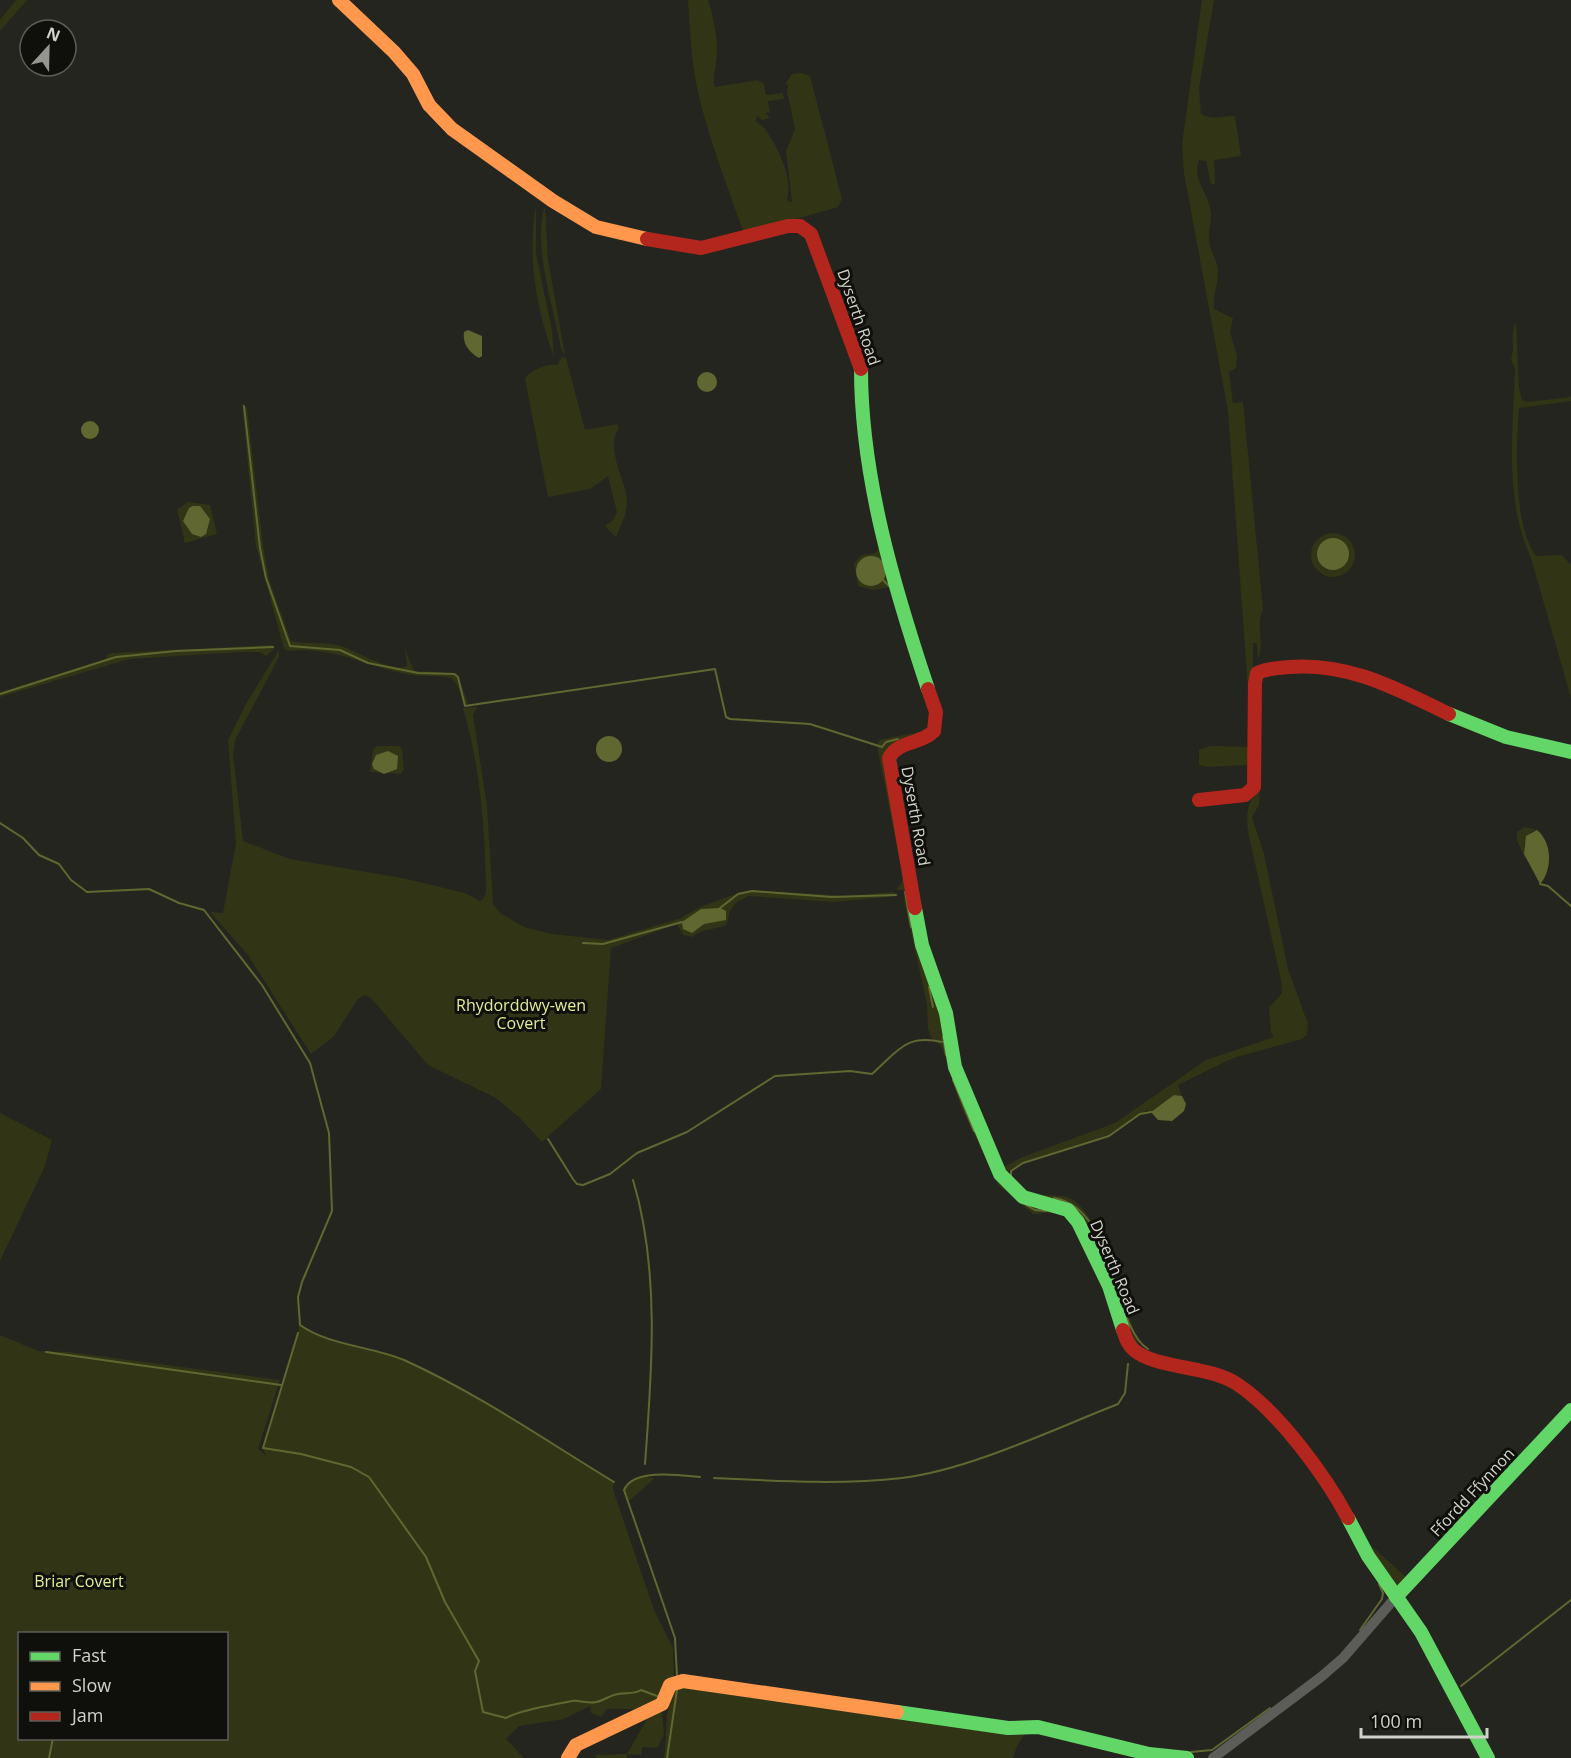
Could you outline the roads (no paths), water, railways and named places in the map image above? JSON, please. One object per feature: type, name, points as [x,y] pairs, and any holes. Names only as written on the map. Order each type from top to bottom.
[{"type":"main road","name":"Dyserth Road","points":[[339,0],[394,52],[413,74],[429,105],[452,129],[568,211],[596,227],[684,247],[701,248],[788,226],[800,226],[811,234],[861,367],[861,406],[881,526],[908,627],[936,712],[937,725],[932,734],[924,740],[906,744],[892,751],[889,758],[890,774],[922,945],[949,1024],[955,1067],[980,1131],[1000,1174],[1011,1186],[1033,1201],[1068,1210],[1078,1222],[1109,1286],[1128,1344],[1136,1352],[1222,1376],[1237,1384],[1261,1405],[1301,1448],[1331,1486],[1368,1556],[1421,1632],[1488,1758]]},
{"type":"main road","points":[[1199,800],[1245,795],[1254,787],[1255,683],[1257,673],[1266,669],[1328,666],[1363,673],[1414,695],[1470,724],[1507,737],[1571,752]]},
{"type":"main road","name":"Ffordd Ffynnon","points":[[1396,1597],[1571,1410]]},
{"type":"main road","points":[[568,1758],[576,1745],[662,1704],[669,1685],[683,1681],[1008,1728],[1038,1727],[1149,1755],[1187,1758]]},
{"type":"street","points":[[1213,1758],[1321,1677],[1342,1658],[1396,1597]]},
{"type":"waterway","points":[[244,406],[260,548],[266,578],[290,646],[340,650],[368,663],[418,673],[454,674],[458,677],[465,706],[715,669],[726,717],[730,719],[810,724],[882,747],[886,742],[898,739]]},
{"type":"waterway","points":[[883,580],[889,586]]},
{"type":"waterway","points":[[0,694],[116,657],[176,651],[273,647]]},
{"type":"waterway","points":[[0,823],[23,838],[39,855],[59,864],[71,880],[87,892],[149,889],[179,903],[204,910],[262,985],[310,1063],[329,1133],[332,1211],[302,1282],[298,1297],[300,1325],[337,1342],[391,1355],[431,1373],[614,1482]]},
{"type":"waterway","points":[[1540,884],[1548,886],[1571,906]]},
{"type":"waterway","points":[[720,908],[738,894],[752,891],[832,897],[896,895]]},
{"type":"waterway","points":[[905,892],[911,927]]},
{"type":"waterway","points":[[583,943],[603,944],[682,922]]},
{"type":"waterway","points":[[929,987],[933,1007]]},
{"type":"waterway","points":[[943,1037],[946,1055]]},
{"type":"waterway","points":[[548,1139],[573,1179],[577,1184],[583,1185],[610,1174],[637,1153],[687,1132],[775,1076],[850,1071],[872,1074],[903,1046],[919,1040],[942,1042]]},
{"type":"waterway","points":[[953,1080],[974,1131]]},
{"type":"waterway","points":[[1011,1176],[1011,1171],[1023,1163],[1109,1136],[1140,1114],[1151,1112]]},
{"type":"waterway","points":[[633,1180],[642,1214],[651,1285],[650,1393],[645,1464]]},
{"type":"waterway","points":[[1054,1198],[1075,1206],[1090,1223],[1102,1244],[1127,1317],[1136,1336],[1148,1349]]},
{"type":"waterway","points":[[1026,1205],[1035,1210],[1046,1211]]},
{"type":"waterway","points":[[298,1333],[263,1448],[301,1454],[351,1467],[369,1477],[426,1557],[445,1602],[479,1661],[475,1671],[483,1712],[506,1718],[538,1708],[572,1701],[596,1702],[621,1693],[641,1690],[657,1696]]},
{"type":"waterway","points":[[46,1352],[281,1385]]},
{"type":"waterway","points":[[714,1478],[808,1482],[855,1481],[902,1478],[955,1467],[1118,1404],[1125,1393],[1128,1364]]},
{"type":"waterway","points":[[677,1676],[675,1638],[624,1490],[637,1478],[647,1476],[670,1474],[700,1477]]},
{"type":"waterway","points":[[1360,1630],[1382,1599],[1383,1593],[1379,1584]]},
{"type":"waterway","points":[[1461,1686],[1571,1600]]},
{"type":"waterway","points":[[667,1758],[677,1690]]},
{"type":"waterway","points":[[1191,1752],[1212,1750],[1270,1708]]},
{"type":"waterway","points":[[49,1758],[53,1740]]},
{"type":"park label","name":"Rhydorddwy-wen Covert","points":[[521,1014]]},
{"type":"park label","name":"Briar Covert","points":[[79,1581]]}]
